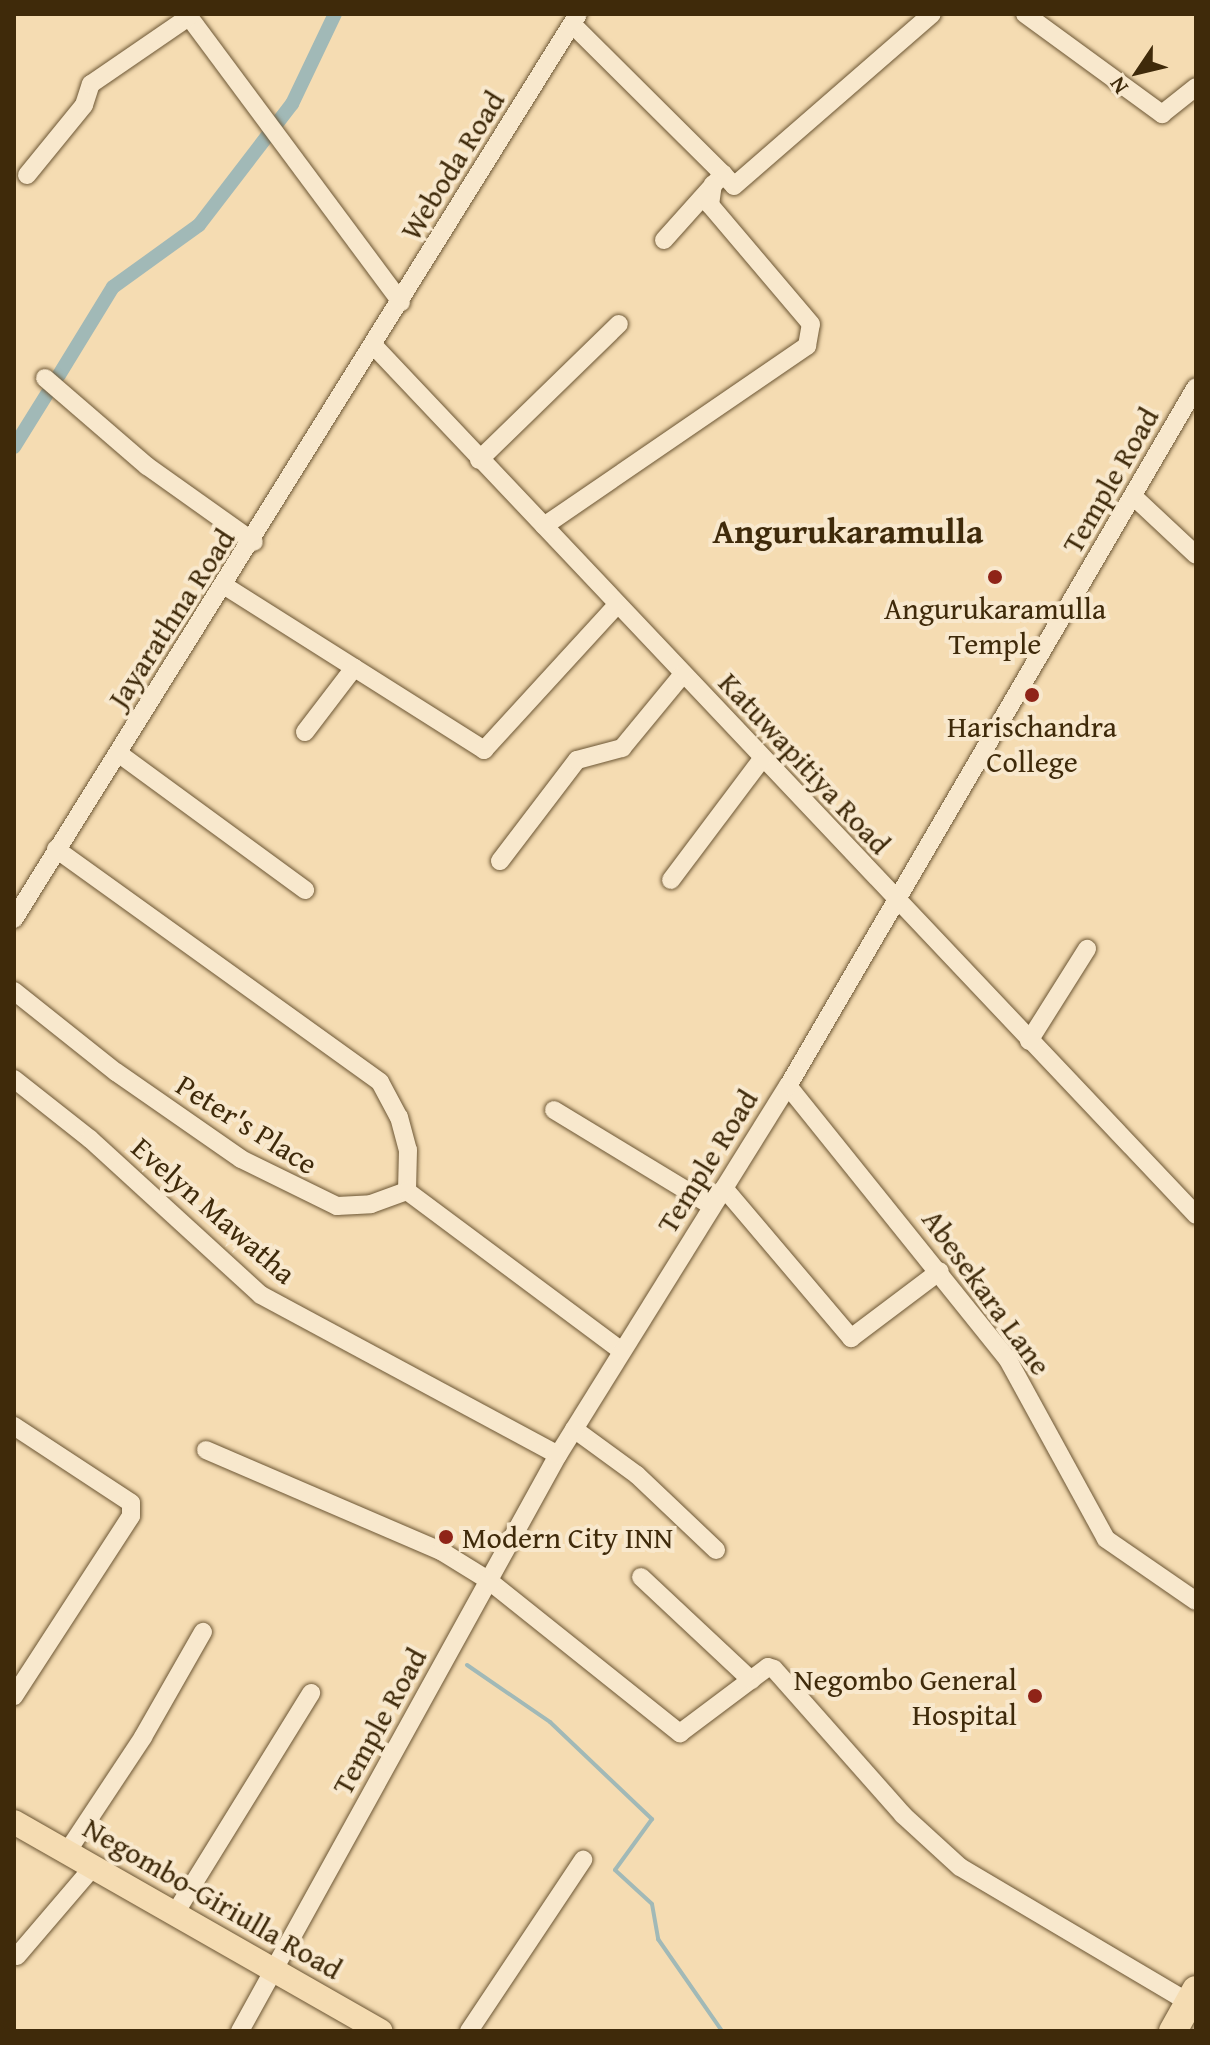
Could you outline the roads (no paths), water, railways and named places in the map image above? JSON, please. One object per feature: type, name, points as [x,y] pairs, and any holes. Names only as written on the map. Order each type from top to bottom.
[{"type":"highway","points":[[1173,2031],[1192,1996]]},
{"type":"main road","name":"Negombo-Giriulla Road","points":[[14,1822],[381,2031]]},
{"type":"street","points":[[575,19],[718,179],[734,186],[932,14]]},
{"type":"street","points":[[1025,14],[1162,114],[1196,87]]},
{"type":"street","points":[[27,175],[84,105],[91,84],[188,15],[401,302]]},
{"type":"street","name":"Weboda Road","points":[[375,347],[575,19]]},
{"type":"street","points":[[664,240],[718,179]]},
{"type":"street","points":[[544,526],[807,346],[811,324],[710,205],[718,179]]},
{"type":"street","points":[[479,460],[619,324]]},
{"type":"street","name":"Katuwapitiya Road","points":[[375,347],[896,903],[1196,1215]]},
{"type":"street","name":"Jayarathna Road","points":[[14,919],[375,347]]},
{"type":"street","points":[[45,378],[147,466],[254,542]]},
{"type":"street","name":"Temple Road","points":[[240,2031],[558,1455],[788,1086],[1194,397]]},
{"type":"street","points":[[1133,496],[1196,555]]},
{"type":"street","points":[[225,586],[484,750],[618,604]]},
{"type":"street","points":[[305,732],[354,668]]},
{"type":"street","points":[[500,861],[577,760],[622,748],[683,674]]},
{"type":"street","points":[[118,753],[305,890]]},
{"type":"street","points":[[671,880],[762,759]]},
{"type":"street","points":[[56,849],[380,1082],[399,1117],[408,1150],[407,1191],[622,1351]]},
{"type":"street","points":[[1029,1041],[1087,949]]},
{"type":"street","name":"Peter's Place","points":[[14,991],[116,1072],[241,1159],[313,1199],[337,1206],[371,1204],[407,1191]]},
{"type":"street","name":"Evelyn Mawatha","points":[[14,1079],[90,1139],[261,1295],[558,1455]]},
{"type":"street","name":"Abesekara Lane","points":[[788,1086],[1007,1358],[1106,1539],[1196,1601]]},
{"type":"street","points":[[554,1110],[712,1206]]},
{"type":"street","points":[[724,1188],[851,1338],[940,1271]]},
{"type":"street","points":[[14,1426],[131,1503],[131,1516],[14,1696]]},
{"type":"street","points":[[574,1429],[637,1475],[716,1550]]},
{"type":"street","points":[[206,1450],[441,1551],[488,1580],[680,1733],[690,1730],[768,1667],[774,1669],[903,1815],[960,1867],[1192,1996]]},
{"type":"street","points":[[641,1577],[751,1680]]},
{"type":"street","points":[[67,1852],[143,1737],[203,1632]]},
{"type":"street","points":[[174,1915],[311,1693]]},
{"type":"street","points":[[469,2031],[583,1860]]},
{"type":"street","points":[[17,1956],[93,1867]]},
{"type":"waterway","points":[[59,375],[113,287],[199,225],[292,104],[335,14]]},
{"type":"waterway","points":[[14,447],[47,394]]},
{"type":"waterway","points":[[467,1665],[550,1722],[652,1819],[615,1870],[652,1904],[658,1939],[722,2031]]},
{"type":"waterway","points":[[739,2031],[744,2031]]},
{"type":"place","name":"Angurukaramulla Temple","points":[[995,577]]},
{"type":"place","name":"Harischandra College","points":[[1032,695]]},
{"type":"place","name":"Modern City INN","points":[[446,1537]]},
{"type":"place","name":"Negombo General Hospital","points":[[1035,1696]]},
{"type":"district","name":"Angurukaramulla","points":[[848,531]]}]
